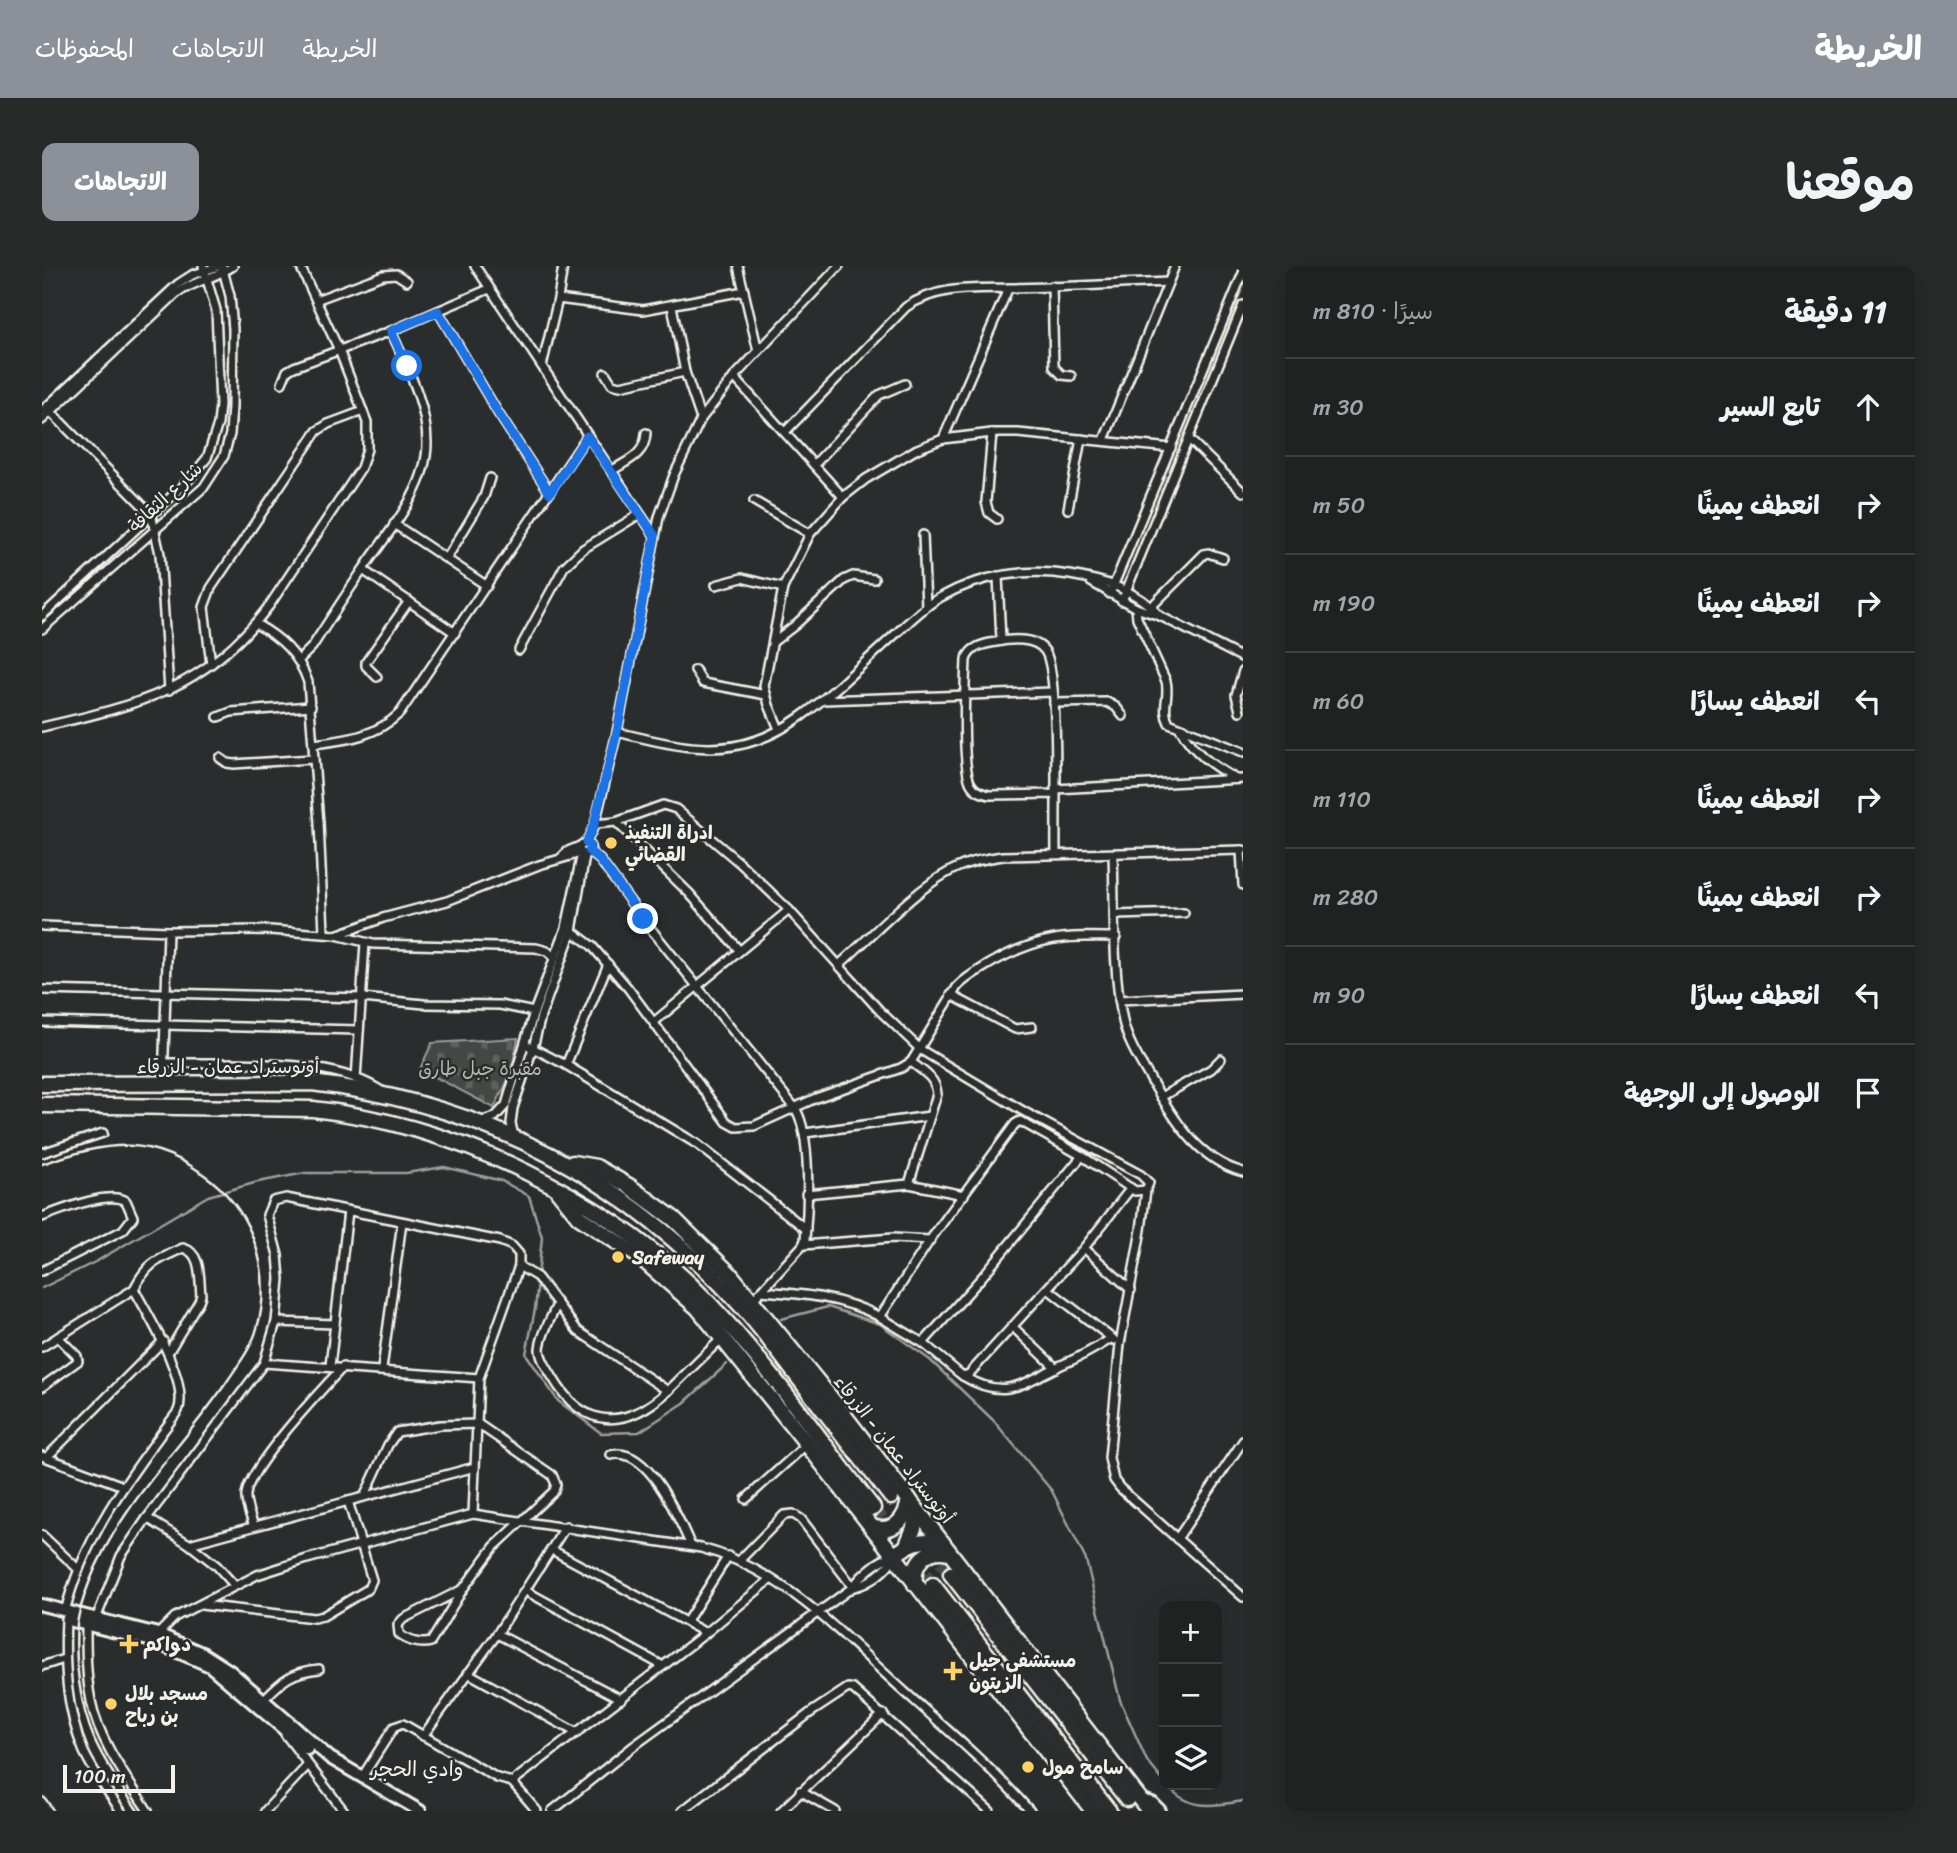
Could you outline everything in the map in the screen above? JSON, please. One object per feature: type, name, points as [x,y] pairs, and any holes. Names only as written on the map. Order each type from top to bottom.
[{"type":"highway","name":"أوتوستراد عمان - الزرقاء","points":[[42,1084],[356,1083],[387,1095],[479,1121],[515,1138],[567,1164],[621,1197],[693,1256],[745,1310],[891,1497]]},
{"type":"highway","points":[[42,1105],[313,1109],[348,1113],[441,1138],[506,1163],[585,1205],[706,1300],[738,1335],[873,1508]]},
{"type":"highway","name":"أوتوستراد عمان - الزرقاء","points":[[567,1164],[586,1164],[605,1171],[674,1219],[730,1274],[757,1295],[1142,1808]]},
{"type":"highway","points":[[664,1231],[674,1219]]},
{"type":"highway","points":[[645,1253],[723,1337],[1093,1811]]},
{"type":"highway","points":[[871,1527],[887,1529],[895,1526],[913,1504]]},
{"type":"highway","points":[[907,1545],[914,1528],[913,1504]]},
{"type":"highway","points":[[894,1556],[907,1545],[924,1541],[945,1547]]},
{"type":"highway","points":[[915,1584],[915,1567],[925,1555],[945,1547]]},
{"type":"highway","points":[[951,1574],[1142,1808]]},
{"type":"highway","points":[[933,1585],[1109,1811]]},
{"type":"main road","points":[[42,1605],[91,1622],[183,1644],[222,1665],[321,1751],[421,1811]]},
{"type":"main road","points":[[42,1612],[66,1615]]},
{"type":"main road","points":[[155,1637],[218,1670],[281,1727],[333,1767],[409,1811]]},
{"type":"main road","points":[[1142,1808],[1152,1804],[1159,1811]]},
{"type":"street","points":[[42,727],[127,707],[191,679],[211,664],[256,624],[361,468],[368,435],[363,411],[339,350],[300,266]]},
{"type":"street","points":[[475,266],[655,536]]},
{"type":"street","points":[[542,366],[563,266]]},
{"type":"street","points":[[738,266],[758,351]]},
{"type":"street","points":[[479,1121],[495,1117],[506,1105],[534,1012],[566,928],[584,850],[594,824],[617,732],[655,536],[668,491],[701,419],[734,377],[839,266]]},
{"type":"street","points":[[1104,440],[1175,266]]},
{"type":"street","points":[[42,420],[46,410],[178,284],[204,272],[227,267]]},
{"type":"street","name":"شارع الثقافة","points":[[42,629],[209,482],[219,467],[228,446],[233,386],[233,329],[227,267]]},
{"type":"street","name":"شارع الثقافة","points":[[42,616],[197,472],[207,458],[218,424],[220,383],[216,310],[204,272]]},
{"type":"street","points":[[316,300],[390,273],[407,281]]},
{"type":"street","points":[[1110,594],[1243,273]]},
{"type":"street","points":[[785,432],[878,334],[915,301],[949,290],[1168,282]]},
{"type":"street","points":[[1052,286],[1054,367],[1062,375],[1071,376]]},
{"type":"street","points":[[282,383],[287,371],[293,367],[391,331],[489,289]]},
{"type":"street","points":[[943,439],[1008,289]]},
{"type":"street","points":[[558,299],[643,310],[744,291]]},
{"type":"street","points":[[1122,601],[1243,305]]},
{"type":"street","points":[[672,306],[685,372],[701,419]]},
{"type":"street","points":[[438,311],[498,413],[550,493]]},
{"type":"street","points":[[299,660],[312,647],[394,524],[417,486],[425,462],[425,425],[415,387],[391,331]]},
{"type":"street","points":[[605,373],[612,384],[620,386],[685,372]]},
{"type":"street","points":[[734,377],[844,497]]},
{"type":"street","points":[[814,465],[879,395],[905,384]]},
{"type":"street","points":[[46,410],[151,514],[160,554],[169,690]]},
{"type":"street","points":[[211,664],[204,607],[211,588],[317,431],[363,411]]},
{"type":"street","points":[[611,471],[639,454],[643,449],[646,433]]},
{"type":"street","points":[[779,729],[766,695],[765,677],[783,588],[810,534],[844,497],[894,461],[943,439],[992,433],[1104,440],[1171,448]]},
{"type":"street","points":[[992,433],[986,502],[989,513],[997,519]]},
{"type":"street","points":[[313,744],[360,737],[391,722],[409,703],[587,436]]},
{"type":"street","points":[[1068,509],[1081,439]]},
{"type":"street","points":[[1190,440],[1241,490]]},
{"type":"street","points":[[447,558],[484,497],[490,478]]},
{"type":"street","points":[[1241,490],[1243,479]]},
{"type":"street","points":[[754,501],[810,534]]},
{"type":"street","points":[[519,650],[564,567],[583,549],[640,514]]},
{"type":"street","points":[[394,524],[487,586]]},
{"type":"street","points":[[923,535],[926,607]]},
{"type":"street","points":[[1084,578],[1136,608],[1149,609],[1204,554],[1223,558]]},
{"type":"street","points":[[363,570],[455,633]]},
{"type":"street","points":[[617,732],[675,745],[708,748],[731,747],[756,740],[779,729],[822,700],[926,607],[959,589],[998,576],[1048,572],[1115,584],[1149,609],[1243,658]]},
{"type":"street","points":[[772,642],[794,626],[844,580],[853,576],[874,579]]},
{"type":"street","points":[[998,576],[1001,641]]},
{"type":"street","points":[[716,585],[742,578],[783,588]]},
{"type":"street","points":[[377,677],[366,663],[409,601]]},
{"type":"street","points":[[1136,608],[1137,618],[1166,681],[1168,692],[1164,712],[1169,723],[1243,752]]},
{"type":"street","points":[[256,624],[278,637],[299,660],[307,682],[319,823],[324,932]]},
{"type":"street","points":[[1056,854],[1056,792],[1054,703],[1049,658],[1041,646],[1028,640],[980,645],[968,654],[966,660],[966,765],[969,779],[975,789],[989,795],[1056,792],[1240,779]]},
{"type":"street","points":[[695,670],[703,683],[766,695]]},
{"type":"street","points":[[1240,710],[1236,695],[1243,671]]},
{"type":"street","points":[[822,700],[1053,692]]},
{"type":"street","points":[[1054,703],[1107,702],[1116,707],[1123,716]]},
{"type":"street","points":[[218,717],[230,712],[311,706]]},
{"type":"street","points":[[1180,728],[1184,737],[1205,760],[1240,779]]},
{"type":"street","points":[[220,758],[234,764],[313,759]]},
{"type":"street","points":[[594,824],[616,822],[663,805],[676,809],[789,909],[880,1011],[921,1050],[1023,1111],[1141,1175],[1149,1183],[1120,1345],[1110,1469],[1120,1488],[1243,1597]]},
{"type":"street","points":[[616,822],[690,893],[739,950]]},
{"type":"street","points":[[336,934],[447,901],[562,857],[570,858],[584,850]]},
{"type":"street","points":[[515,1138],[512,1116],[541,1016],[572,931],[584,850]]},
{"type":"street","points":[[584,850],[600,860],[643,919],[803,1121],[806,1194],[803,1245],[757,1295]]},
{"type":"street","points":[[839,965],[920,892],[950,871],[990,858],[1242,850],[1243,885]]},
{"type":"street","points":[[1113,854],[1119,1000],[1123,1024],[1132,1047],[1180,1128],[1213,1158],[1243,1172]]},
{"type":"street","points":[[654,1022],[789,909]]},
{"type":"street","points":[[1115,915],[1184,913]]},
{"type":"street","points":[[42,926],[324,932],[365,943],[536,948],[547,951],[555,958]]},
{"type":"street","points":[[163,1084],[168,930]]},
{"type":"street","points":[[572,931],[592,946],[608,964],[732,1125],[754,1126],[816,1098],[911,1062],[921,1050],[951,995],[973,974],[1037,941],[1065,936],[1116,937]]},
{"type":"street","points":[[163,1063],[280,1066],[332,1071],[356,1083],[365,943]]},
{"type":"street","points":[[566,1065],[608,964]]},
{"type":"street","points":[[42,990],[362,998],[424,1004],[500,1005],[534,1012]]},
{"type":"street","points":[[1119,1000],[1243,994]]},
{"type":"street","points":[[951,995],[1015,1028],[1032,1027]]},
{"type":"street","points":[[42,1022],[359,1030]]},
{"type":"street","points":[[525,1044],[566,1065],[697,1144],[806,1229]]},
{"type":"street","points":[[1161,1097],[1211,1069],[1221,1059]]},
{"type":"street","points":[[908,1184],[937,1094],[936,1086],[930,1077],[911,1062]]},
{"type":"street","points":[[805,1132],[930,1116]]},
{"type":"street","points":[[880,1317],[930,1240],[1015,1124],[1020,1121],[1138,1192],[1146,1190]]},
{"type":"street","points":[[42,1153],[103,1133]]},
{"type":"street","points":[[923,1343],[982,1277],[1082,1156]]},
{"type":"street","points":[[806,1194],[908,1184],[964,1195]]},
{"type":"street","points":[[963,1376],[969,1374],[1048,1289],[1131,1188]]},
{"type":"street","points":[[42,1217],[86,1202],[119,1198],[126,1202],[132,1217],[123,1230],[42,1271]]},
{"type":"street","points":[[148,1811],[119,1767],[99,1727],[91,1702],[87,1676],[91,1622],[121,1556],[264,1363],[276,1322],[280,1269],[267,1214],[270,1205],[278,1199],[286,1198],[500,1241],[519,1254],[519,1266],[479,1378],[473,1514]]},
{"type":"street","points":[[330,1366],[348,1211]]},
{"type":"street","points":[[382,1369],[402,1222]]},
{"type":"street","points":[[803,1245],[893,1238],[930,1240]]},
{"type":"street","points":[[42,1347],[134,1289],[143,1271],[159,1259],[183,1248],[195,1255],[201,1295],[168,1353]]},
{"type":"street","points":[[1084,1248],[1131,1290]]},
{"type":"street","points":[[519,1266],[537,1277],[581,1334],[668,1391]]},
{"type":"street","points":[[121,1811],[84,1752],[72,1710],[64,1659],[66,1615],[78,1569],[88,1547],[123,1486],[180,1406],[168,1353],[134,1289]]},
{"type":"street","points":[[1048,1289],[1120,1345]]},
{"type":"street","points":[[757,1295],[820,1296],[855,1306],[880,1317],[923,1343],[963,1376],[983,1385],[1009,1389],[1027,1384],[1080,1358],[1112,1338]]},
{"type":"street","points":[[558,1304],[542,1341],[540,1353],[557,1384],[584,1412],[607,1420],[621,1419],[646,1408],[668,1391],[723,1337]]},
{"type":"street","points":[[276,1322],[335,1324]]},
{"type":"street","points":[[1013,1327],[1056,1368]]},
{"type":"street","points":[[42,1387],[78,1361],[58,1337]]},
{"type":"street","points":[[123,1486],[44,1457],[163,1341]]},
{"type":"street","points":[[264,1363],[382,1369],[479,1378]]},
{"type":"street","points":[[254,1526],[246,1495],[254,1475],[344,1367]]},
{"type":"street","points":[[365,1495],[388,1445],[397,1432],[440,1425],[478,1424],[547,1471],[556,1484],[554,1491],[498,1542],[430,1642],[419,1643],[399,1634],[398,1625],[403,1619],[463,1590]]},
{"type":"street","points":[[1177,1539],[1243,1441]]},
{"type":"street","points":[[746,1499],[807,1444]]},
{"type":"street","points":[[611,1455],[624,1454],[650,1472],[673,1509],[691,1546]]},
{"type":"street","points":[[188,1544],[475,1467]]},
{"type":"street","points":[[200,1605],[314,1618],[323,1616],[372,1585],[348,1500]]},
{"type":"street","points":[[155,1637],[175,1617],[257,1575],[473,1514],[691,1546],[728,1556],[771,1578],[817,1614],[951,1733],[1030,1811]]},
{"type":"street","points":[[739,1561],[780,1518],[793,1514],[801,1519],[853,1587]]},
{"type":"street","points":[[147,1518],[217,1566],[235,1586]]},
{"type":"street","points":[[423,1736],[497,1634],[566,1526]]},
{"type":"street","points":[[42,1535],[78,1569]]},
{"type":"street","points":[[552,1550],[706,1633]]},
{"type":"street","points":[[687,1621],[728,1556]]},
{"type":"street","points":[[552,1811],[635,1745],[817,1614],[882,1561],[894,1556]]},
{"type":"street","points":[[512,1783],[706,1633],[771,1578]]},
{"type":"street","points":[[526,1591],[663,1665]]},
{"type":"street","points":[[497,1634],[621,1699]]},
{"type":"street","points":[[42,1666],[64,1659]]},
{"type":"street","points":[[262,1700],[288,1677],[319,1669]]},
{"type":"street","points":[[468,1673],[571,1727],[577,1733]]},
{"type":"street","points":[[682,1811],[846,1688],[853,1689],[883,1714],[990,1811]]},
{"type":"street","points":[[780,1811],[883,1714]]},
{"type":"street","points":[[362,1777],[397,1724],[402,1724],[497,1778],[512,1783],[537,1811]]},
{"type":"street","points":[[281,1727],[307,1766],[344,1811]]},
{"type":"street","points":[[265,1811],[307,1766]]},
{"type":"street","points":[[800,1791],[835,1811]]},
{"type":"street","points":[[42,1802],[48,1811]]},
{"type":"green space","name":"مقبرة جبل طارق","points":[[518,1038],[511,1074],[494,1108],[420,1069],[432,1043]]},
{"type":"waterway","points":[[42,1288],[97,1261],[208,1196],[305,1173],[406,1173],[444,1167],[502,1181],[529,1196],[542,1237],[538,1276]]},
{"type":"waterway","points":[[538,1282],[526,1354],[558,1401],[601,1433],[639,1432],[684,1403],[727,1364]]},
{"type":"waterway","points":[[781,1319],[828,1307],[880,1324],[930,1360],[994,1421],[1052,1491],[1086,1560],[1120,1700],[1147,1761],[1159,1776]]},
{"type":"waterway","points":[[1172,1790],[1184,1799],[1202,1805],[1243,1801]]},
{"type":"tunnel","points":[[873,1508],[933,1585]]},
{"type":"tunnel","points":[[928,1545],[951,1574]]},
{"type":"railway","points":[[42,1164],[88,1150],[109,1147],[149,1148],[169,1154],[190,1165],[226,1194],[249,1228],[261,1267],[261,1308],[255,1335],[248,1350],[208,1408],[116,1529],[101,1555],[79,1614],[77,1667],[89,1725],[103,1757],[138,1811]]},
{"type":"place","name":"ادراة التنفيذ القضائي","points":[[611,843]]},
{"type":"place","name":"Safeway","points":[[618,1257]]},
{"type":"place","name":"دواكم","points":[[129,1644]]},
{"type":"place","name":"مستشفى جيل الزيتون","points":[[953,1671]]},
{"type":"place","name":"مسجد بلال بن رباح","points":[[111,1704]]},
{"type":"place","name":"سامح مول","points":[[1028,1767]]},
{"type":"district","name":"وادي الحجر","points":[[417,1769]]},
{"type":"route","points":[[407,366],[391,331],[438,311],[498,413],[550,493],[587,436],[655,536],[617,732],[594,824],[586,843],[590,846],[589,851],[600,860],[643,919]]}]
